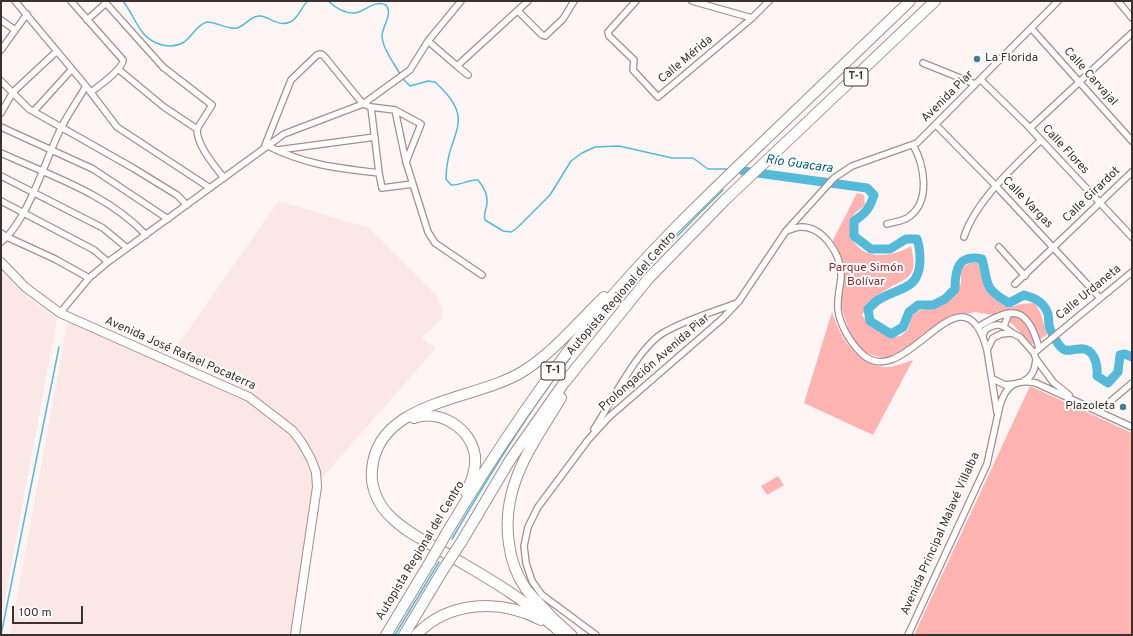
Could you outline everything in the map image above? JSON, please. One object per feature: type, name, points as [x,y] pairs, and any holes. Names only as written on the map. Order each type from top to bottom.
[{"type":"highway","name":"Autopista Regional del Centro","points":[[386,635],[501,444],[531,400],[603,308],[680,223],[712,191],[910,1]]},
{"type":"highway","name":"Autopista Regional del Centro","points":[[404,635],[510,460],[564,383],[616,317],[680,245],[724,201],[936,1]]},
{"type":"highway","points":[[552,625],[534,608],[412,534],[390,517],[376,496],[372,481],[371,472],[375,452],[385,434],[407,416],[506,380],[539,359],[616,286],[663,235],[680,223]]},
{"type":"highway","points":[[549,614],[527,589],[519,576],[511,556],[507,534],[509,498],[523,461],[538,435],[574,376],[616,317]]},
{"type":"highway","points":[[446,534],[470,484],[475,467],[475,455],[470,442],[452,422],[435,416],[417,417],[402,423],[393,429],[381,446],[376,457],[375,468],[378,488],[382,498],[396,516],[406,524],[520,593],[549,614]]},
{"type":"highway","points":[[416,635],[435,619],[450,612],[479,606],[512,608],[531,614],[552,625]]},
{"type":"main road","points":[[549,614],[572,635]]},
{"type":"main road","points":[[552,625],[562,635]]},
{"type":"street","points":[[15,1],[91,92],[117,127],[210,188]]},
{"type":"street","points":[[71,1],[123,60],[123,64],[91,92]]},
{"type":"street","points":[[60,313],[89,278],[108,262],[266,148],[292,130],[363,104],[410,70],[428,41],[461,1]]},
{"type":"street","points":[[457,66],[528,1]]},
{"type":"street","points":[[518,11],[542,35],[545,36],[563,19],[574,1]]},
{"type":"street","name":"Calle Mérida","points":[[636,1],[608,32],[609,36],[634,60],[633,70],[658,97],[752,18],[769,1]]},
{"type":"street","points":[[692,1],[752,18]]},
{"type":"street","name":"Avenida Piar","points":[[822,192],[834,178],[852,166],[913,145],[936,125],[1058,1]]},
{"type":"street","points":[[1118,1],[1132,18]]},
{"type":"street","points":[[87,20],[105,2],[163,67],[212,105],[197,129]]},
{"type":"street","points":[[2,48],[27,14]]},
{"type":"street","points":[[1,20],[15,30]]},
{"type":"street","name":"Calle Carvajal","points":[[1031,28],[1132,141]]},
{"type":"street","points":[[1030,128],[1132,33]]},
{"type":"street","points":[[428,41],[468,75]]},
{"type":"street","points":[[1,113],[14,92],[57,51]]},
{"type":"street","points":[[266,148],[291,80],[317,55],[321,54],[363,104],[372,107],[395,110],[421,124],[406,162]]},
{"type":"street","points":[[923,63],[975,84]]},
{"type":"street","points":[[34,111],[72,69]]},
{"type":"street","points":[[118,69],[164,107],[197,129],[204,149],[224,178]]},
{"type":"street","name":"Calle Flores","points":[[981,80],[1030,128],[1132,237]]},
{"type":"street","points":[[1,81],[34,111],[177,195],[187,205]]},
{"type":"street","points":[[1,242],[7,237],[24,214],[32,192],[61,127],[86,86]]},
{"type":"street","points":[[372,107],[382,188],[413,184]]},
{"type":"street","points":[[395,110],[406,162],[428,232],[435,243],[482,275]]},
{"type":"street","name":"Calle Vargas","points":[[936,125],[1054,247],[1100,298]]},
{"type":"street","points":[[1,127],[93,169],[168,219]]},
{"type":"street","points":[[276,151],[375,137]]},
{"type":"street","points":[[964,237],[968,225],[996,186],[1041,140]]},
{"type":"street","points":[[887,224],[909,218],[917,210],[922,201],[924,191],[922,171],[919,154],[913,145]]},
{"type":"street","points":[[266,148],[304,162],[321,166],[379,173]]},
{"type":"street","points":[[1,154],[85,191],[121,212],[146,235]]},
{"type":"street","name":"Calle Girardot","points":[[1015,284],[1132,172]]},
{"type":"street","points":[[1,176],[103,228],[127,248]]},
{"type":"street","name":"Prolongación Avenida Piar","points":[[588,440],[609,417],[722,319],[739,301],[786,230],[822,192]]},
{"type":"street","points":[[1,202],[94,250],[108,262]]},
{"type":"street","points":[[800,216],[799,223],[801,227]]},
{"type":"street","points":[[786,230],[801,227],[811,229],[824,237],[834,251],[840,266],[838,309],[841,322],[847,334],[861,353],[868,358],[879,361],[892,360],[905,354],[935,328],[951,319],[964,318],[978,327],[983,336],[987,350],[993,379],[997,415]]},
{"type":"street","points":[[1,233],[56,259],[89,278]]},
{"type":"street","points":[[999,247],[1025,276]]},
{"type":"street","name":"Avenida José Rafael Pocaterra","points":[[1,262],[29,291],[60,313],[250,397],[293,431],[312,459],[316,472],[317,487],[296,635]]},
{"type":"street","name":"Calle Urdaneta","points":[[1034,353],[1132,272]]},
{"type":"street","name":"Prolongación Avenida Piar","points":[[596,635],[542,595],[532,580],[526,563],[524,546],[528,527],[538,507],[588,440],[647,347],[662,333],[685,322],[736,303]]},
{"type":"street","points":[[978,327],[1000,314],[1009,313],[1022,316],[1029,322],[1034,330],[1041,347]]},
{"type":"street","points":[[1004,326],[1009,313]]},
{"type":"street","points":[[983,336],[986,330],[990,327],[997,324],[1004,326],[1020,338],[1034,353],[1036,359],[1053,382],[1074,399]]},
{"type":"street","points":[[987,350],[996,336],[1012,333]]},
{"type":"street","points":[[993,379],[1005,385],[1024,381],[1029,378],[1035,369],[1036,359]]},
{"type":"street","points":[[1024,381],[1036,383],[1074,399],[1132,427]]},
{"type":"street","name":"Avenida Principal Malavé Villalba","points":[[908,635],[986,464],[1002,397],[1014,384]]},
{"type":"street","points":[[1099,411],[1132,384]]},
{"type":"shaded area","points":[[278,202],[369,228],[436,295],[443,311],[441,320],[421,338],[436,348],[321,479],[310,446],[298,429],[227,377],[172,353]]},
{"type":"shaded area","points":[[1,269],[30,300],[57,318],[1,621]]},
{"type":"shaded area","points":[[68,320],[250,403],[278,421],[293,434],[301,446],[313,472],[313,482],[293,635],[10,635]]},
{"type":"green space","name":"Parque Simón Bolívar","points":[[857,193],[864,195],[865,205],[855,214],[851,223],[851,237],[855,243],[866,252],[881,255],[904,250],[911,246],[913,258],[913,267],[908,277],[880,294],[868,306],[862,315],[867,322],[888,337],[901,336],[908,329],[911,317],[917,311],[939,306],[948,301],[961,284],[961,268],[970,263],[978,263],[987,292],[1008,308],[1021,304],[1035,303],[1041,314],[1047,335],[1032,344],[1005,317],[975,312],[950,317],[930,329],[899,354],[883,358],[862,352],[848,328],[842,309],[840,296],[843,274],[833,240]]},
{"type":"green space","name":"Parque Simón Bolívar","points":[[832,312],[835,322],[845,341],[860,357],[879,366],[890,367],[913,360],[873,435],[804,403]]},
{"type":"green space","points":[[1030,386],[1132,433],[1132,635],[914,635]]},
{"type":"green space","points":[[778,476],[784,485],[767,495],[761,486]]},
{"type":"waterway","name":"Río Guacara","points":[[123,1],[143,33],[152,41],[168,46],[174,46],[184,42],[197,28],[203,23],[207,22],[233,28],[240,27],[257,16],[265,17],[279,23],[290,22],[296,18],[305,3],[308,1]]},
{"type":"waterway","name":"Río Guacara","points":[[328,1],[338,9],[351,13],[359,12],[375,4],[386,5],[388,8],[388,16],[382,35],[384,45],[400,74]]},
{"type":"waterway","name":"Río Guacara","points":[[402,78],[410,86],[428,81],[435,82],[448,96],[456,108],[458,118],[457,128],[447,163],[446,179],[451,185],[471,180],[478,180],[487,197],[484,216],[485,220],[503,231],[511,232],[517,228],[550,195],[571,161],[582,153],[595,147],[619,146],[672,158],[693,158],[708,169],[729,169]]},
{"type":"waterway","name":"Río Guacara","points":[[739,170],[743,171]]},
{"type":"waterway","name":"Río Guacara","points":[[743,171],[867,188],[874,195],[867,210],[854,221],[854,236],[871,249],[890,249],[906,239],[917,239],[920,261],[919,270],[912,283],[878,300],[868,309],[870,321],[891,334],[903,327],[909,312],[918,305],[933,305],[945,299],[955,289],[957,269],[963,261],[974,258],[982,259],[988,285],[1001,298],[1009,303],[1024,295],[1035,299],[1042,304],[1048,314],[1050,329],[1059,345],[1066,350],[1084,349],[1092,354],[1097,366],[1097,376],[1108,383],[1118,372],[1120,355],[1125,354],[1132,357]]},
{"type":"waterway","points":[[452,539],[540,398],[573,354],[635,281],[723,190]]},
{"type":"waterway","points":[[1,635],[59,347]]},
{"type":"waterway","points":[[395,635],[439,562]]},
{"type":"place","name":"La Florida","points":[[977,59]]},
{"type":"place","name":"Plazoleta","points":[[1123,407]]}]
